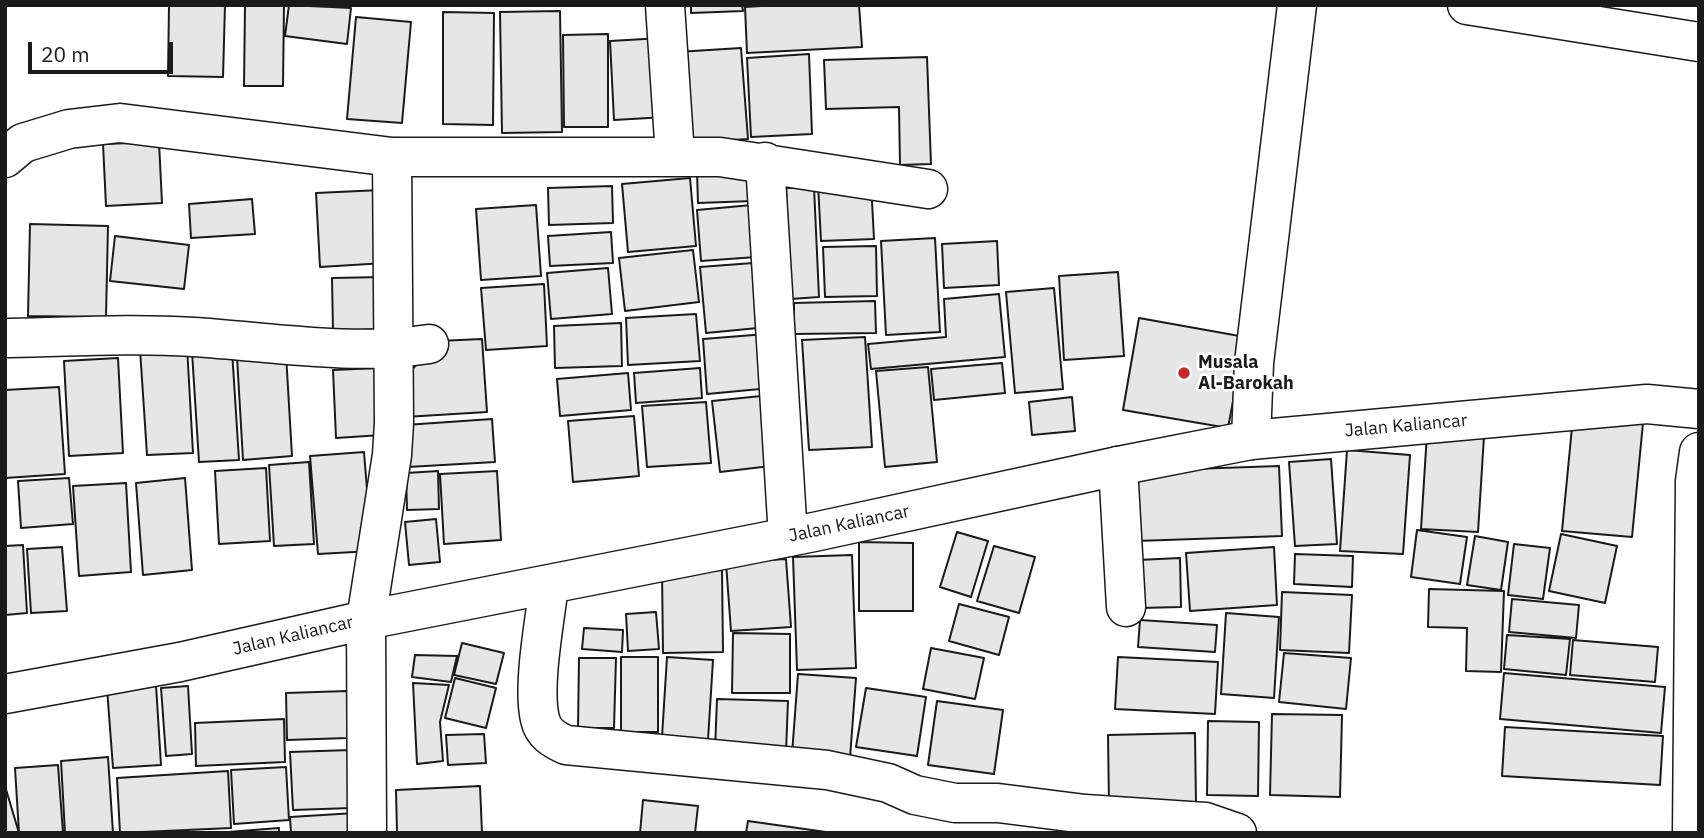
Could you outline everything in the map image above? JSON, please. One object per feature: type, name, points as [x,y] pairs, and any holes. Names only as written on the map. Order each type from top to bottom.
[{"type":"street","points":[[664,5],[675,156]]},
{"type":"street","points":[[1251,440],[1254,363],[1297,5]]},
{"type":"street","points":[[1467,5],[1699,42]]},
{"type":"street","points":[[5,158],[23,143],[69,128],[120,122],[392,157],[675,156],[765,162],[928,189]]},
{"type":"street","points":[[367,833],[366,620],[392,455],[392,157]]},
{"type":"street","points":[[765,162],[788,537]]},
{"type":"street","points":[[5,338],[191,337],[351,350],[391,350],[429,344]]},
{"type":"street","name":"Jalan Kaliancar","points":[[5,694],[180,662],[366,620],[788,537],[1251,440],[1647,404],[1699,409]]},
{"type":"street","points":[[1118,466],[1126,607]]},
{"type":"street","points":[[1692,833],[1698,471]]},
{"type":"street","points":[[549,585],[538,688],[540,719],[549,737],[566,745],[827,770],[888,783],[915,795],[955,803],[998,803],[1085,814],[1205,822],[1237,833]]},
{"type":"building","points":[[169,5],[225,5],[223,77],[168,76]]},
{"type":"building","points":[[245,5],[284,5],[283,86],[244,86]]},
{"type":"building","points":[[289,5],[351,8],[347,44],[285,36]]},
{"type":"building","points":[[691,5],[742,5],[743,11],[691,13]]},
{"type":"building","points":[[859,5],[862,47],[747,53],[745,7]]},
{"type":"building","points":[[560,11],[562,132],[502,133],[500,12]]},
{"type":"building","points":[[443,12],[494,13],[493,125],[443,124]]},
{"type":"building","points":[[356,17],[411,22],[402,123],[347,119]]},
{"type":"building","points":[[608,34],[608,127],[564,127],[563,35]]},
{"type":"building","points":[[662,38],[666,117],[614,120],[610,41]]},
{"type":"building","points":[[741,48],[748,139],[684,143],[677,52]]},
{"type":"building","points":[[809,54],[812,134],[751,137],[747,58]]},
{"type":"building","points":[[927,57],[931,164],[900,165],[899,107],[826,109],[824,60]]},
{"type":"building","points":[[159,142],[162,203],[106,206],[103,144]]},
{"type":"building","points":[[752,169],[753,201],[698,203],[697,172]]},
{"type":"building","points":[[690,178],[696,246],[628,252],[622,184]]},
{"type":"building","points":[[871,182],[874,239],[821,241],[818,184]]},
{"type":"building","points":[[612,186],[613,223],[549,225],[548,188]]},
{"type":"building","points":[[814,187],[819,297],[791,299],[786,188]]},
{"type":"building","points":[[381,190],[385,263],[320,267],[316,193]]},
{"type":"building","points":[[252,199],[255,234],[191,238],[189,204]]},
{"type":"building","points":[[536,205],[541,276],[481,280],[476,209]]},
{"type":"building","points":[[752,205],[756,257],[701,261],[697,210]]},
{"type":"building","points":[[30,224],[108,226],[106,317],[28,316]]},
{"type":"building","points":[[611,232],[613,263],[550,266],[548,236]]},
{"type":"building","points":[[115,236],[189,245],[184,289],[110,281]]},
{"type":"building","points":[[935,238],[940,332],[886,335],[881,241]]},
{"type":"building","points":[[997,241],[999,285],[944,288],[942,244]]},
{"type":"building","points":[[876,246],[877,296],[825,297],[823,247]]},
{"type":"building","points":[[693,250],[699,302],[625,311],[619,258]]},
{"type":"building","points":[[753,263],[758,328],[706,333],[700,267]]},
{"type":"building","points":[[608,268],[612,314],[551,319],[547,273]]},
{"type":"building","points":[[1118,272],[1124,356],[1064,360],[1059,276]]},
{"type":"building","points":[[383,277],[385,329],[333,331],[332,278]]},
{"type":"building","points":[[544,284],[547,346],[486,350],[481,288]]},
{"type":"building","points":[[1054,288],[1063,389],[1015,393],[1006,292]]},
{"type":"building","points":[[999,294],[1005,357],[871,369],[868,344],[946,337],[944,299]]},
{"type":"building","points":[[875,301],[876,333],[794,334],[794,303]]},
{"type":"building","points":[[696,314],[700,361],[628,365],[626,318]]},
{"type":"building","name":"Musala Al-Barokah","points":[[1139,318],[1245,337],[1228,428],[1123,410]]},
{"type":"building","points":[[621,323],[622,366],[555,368],[554,326]]},
{"type":"building","points":[[766,334],[771,388],[707,394],[703,339]]},
{"type":"building","points":[[865,337],[872,447],[809,450],[802,340]]},
{"type":"building","points":[[482,339],[487,412],[405,417],[408,374],[438,341]]},
{"type":"building","points":[[187,346],[193,453],[147,455],[140,349]]},
{"type":"building","points":[[232,350],[239,460],[199,462],[192,352]]},
{"type":"building","points":[[286,354],[292,456],[243,460],[237,357]]},
{"type":"building","points":[[118,358],[123,453],[69,456],[64,361]]},
{"type":"building","points":[[1002,363],[1005,393],[934,400],[931,369]]},
{"type":"building","points":[[928,367],[937,462],[885,467],[876,371]]},
{"type":"building","points":[[378,368],[382,435],[336,438],[333,370]]},
{"type":"building","points":[[700,368],[702,398],[636,403],[634,373]]},
{"type":"building","points":[[628,373],[631,410],[560,416],[557,379]]},
{"type":"building","points":[[59,387],[65,474],[5,478],[5,390]]},
{"type":"building","points":[[771,395],[779,465],[720,472],[712,401]]},
{"type":"building","points":[[1072,397],[1075,431],[1032,435],[1029,402]]},
{"type":"building","points":[[706,402],[711,463],[647,467],[642,406]]},
{"type":"building","points":[[634,416],[639,476],[573,482],[568,421]]},
{"type":"building","points":[[1573,417],[1643,423],[1632,537],[1562,531]]},
{"type":"building","points":[[492,419],[495,462],[408,467],[405,425]]},
{"type":"building","points":[[1427,433],[1484,436],[1478,532],[1421,529]]},
{"type":"building","points":[[1347,450],[1410,455],[1403,554],[1340,551]]},
{"type":"building","points":[[364,452],[372,551],[318,554],[310,456]]},
{"type":"building","points":[[1331,459],[1337,544],[1295,546],[1289,462]]},
{"type":"building","points":[[309,462],[314,544],[274,546],[269,465]]},
{"type":"building","points":[[1279,466],[1282,536],[1136,541],[1134,471]]},
{"type":"building","points":[[266,468],[270,541],[219,544],[215,471]]},
{"type":"building","points":[[438,471],[439,509],[407,510],[406,473]]},
{"type":"building","points":[[497,471],[501,540],[444,544],[440,474]]},
{"type":"building","points":[[69,478],[73,524],[21,528],[18,481]]},
{"type":"building","points":[[185,478],[192,570],[143,575],[136,483]]},
{"type":"building","points":[[126,483],[131,572],[79,576],[73,486]]},
{"type":"building","points":[[436,519],[440,562],[409,565],[405,522]]},
{"type":"building","points":[[1417,530],[1467,537],[1460,584],[1411,577]]},
{"type":"building","points":[[957,532],[988,541],[971,597],[940,587]]},
{"type":"building","points":[[1561,534],[1617,546],[1605,603],[1549,591]]},
{"type":"building","points":[[1475,536],[1508,542],[1501,590],[1467,585]]},
{"type":"building","points":[[859,542],[913,543],[913,611],[859,611]]},
{"type":"building","points":[[1514,544],[1550,548],[1543,599],[1508,595]]},
{"type":"building","points":[[23,545],[27,613],[5,615],[5,546]]},
{"type":"building","points":[[994,546],[1035,557],[1019,613],[977,601]]},
{"type":"building","points":[[62,547],[67,611],[31,613],[27,549]]},
{"type":"building","points":[[1274,547],[1277,605],[1190,611],[1186,553]]},
{"type":"building","points":[[1295,554],[1353,556],[1352,587],[1294,584]]},
{"type":"building","points":[[852,555],[856,668],[797,670],[793,557]]},
{"type":"building","points":[[1180,558],[1181,607],[1140,608],[1138,560]]},
{"type":"building","points":[[786,559],[791,627],[731,631],[726,563]]},
{"type":"building","points":[[722,570],[723,652],[663,653],[662,571]]},
{"type":"building","points":[[1429,589],[1504,591],[1501,672],[1466,671],[1467,628],[1428,627]]},
{"type":"building","points":[[1282,592],[1352,595],[1349,653],[1280,650]]},
{"type":"building","points":[[1512,599],[1579,605],[1576,638],[1509,632]]},
{"type":"building","points":[[959,604],[1009,617],[999,655],[949,641]]},
{"type":"building","points":[[656,612],[659,649],[628,651],[626,614]]},
{"type":"building","points":[[1226,613],[1279,617],[1274,698],[1221,694]]},
{"type":"building","points":[[1140,620],[1217,625],[1215,652],[1138,647]]},
{"type":"building","points":[[584,628],[623,630],[622,652],[582,649]]},
{"type":"building","points":[[733,633],[790,634],[790,693],[732,693]]},
{"type":"building","points":[[1507,635],[1570,639],[1566,675],[1504,669]]},
{"type":"building","points":[[1573,640],[1658,647],[1655,682],[1570,675]]},
{"type":"building","points":[[462,643],[504,653],[496,684],[454,675]]},
{"type":"building","points":[[931,648],[984,658],[975,699],[923,689]]},
{"type":"building","points":[[1284,653],[1351,658],[1346,709],[1279,702]]},
{"type":"building","points":[[415,655],[457,656],[451,682],[412,677]]},
{"type":"building","points":[[621,657],[658,657],[658,732],[621,732]]},
{"type":"building","points":[[667,657],[713,660],[708,740],[662,737]]},
{"type":"building","points":[[1118,657],[1218,662],[1215,714],[1115,709]]},
{"type":"building","points":[[579,658],[616,658],[614,728],[578,728]]},
{"type":"building","points":[[1504,673],[1665,687],[1661,733],[1500,719]]},
{"type":"building","points":[[798,674],[856,678],[850,758],[792,754]]},
{"type":"building","points":[[455,678],[496,688],[486,728],[445,718]]},
{"type":"building","points":[[413,683],[449,685],[440,722],[443,761],[417,764]]},
{"type":"building","points":[[156,685],[161,765],[113,768],[107,688]]},
{"type":"building","points":[[188,686],[192,754],[166,756],[161,688]]},
{"type":"building","points":[[866,688],[926,697],[917,756],[856,747]]},
{"type":"building","points":[[347,691],[348,738],[287,740],[286,693]]},
{"type":"building","points":[[717,699],[788,701],[786,752],[715,750]]},
{"type":"building","points":[[937,701],[1003,710],[994,774],[928,765]]},
{"type":"building","points":[[1272,714],[1342,715],[1340,797],[1270,795]]},
{"type":"building","points":[[284,719],[285,762],[196,766],[195,723]]},
{"type":"building","points":[[1208,721],[1259,722],[1258,796],[1207,795]]},
{"type":"building","points":[[1505,727],[1663,736],[1660,785],[1502,776]]},
{"type":"building","points":[[1195,733],[1196,804],[1109,806],[1108,735]]},
{"type":"building","points":[[484,734],[486,763],[448,765],[446,735]]},
{"type":"building","points":[[351,750],[352,808],[293,810],[290,752]]},
{"type":"building","points":[[108,757],[113,833],[65,833],[61,761]]},
{"type":"building","points":[[58,765],[63,833],[19,833],[15,768]]},
{"type":"building","points":[[286,767],[289,820],[234,824],[231,770]]},
{"type":"building","points":[[228,771],[231,828],[120,833],[117,778]]},
{"type":"building","points":[[5,786],[19,833],[5,833]]},
{"type":"building","points":[[480,786],[482,833],[397,833],[396,790]]},
{"type":"building","points":[[643,800],[698,806],[695,833],[640,833]]},
{"type":"building","points":[[355,813],[356,833],[291,833],[290,817]]},
{"type":"building","points":[[748,821],[833,833],[746,833]]},
{"type":"building","points":[[279,828],[279,833],[228,833],[228,832]]},
{"type":"place","name":"Musala Al-Barokah","points":[[1184,373]]}]
